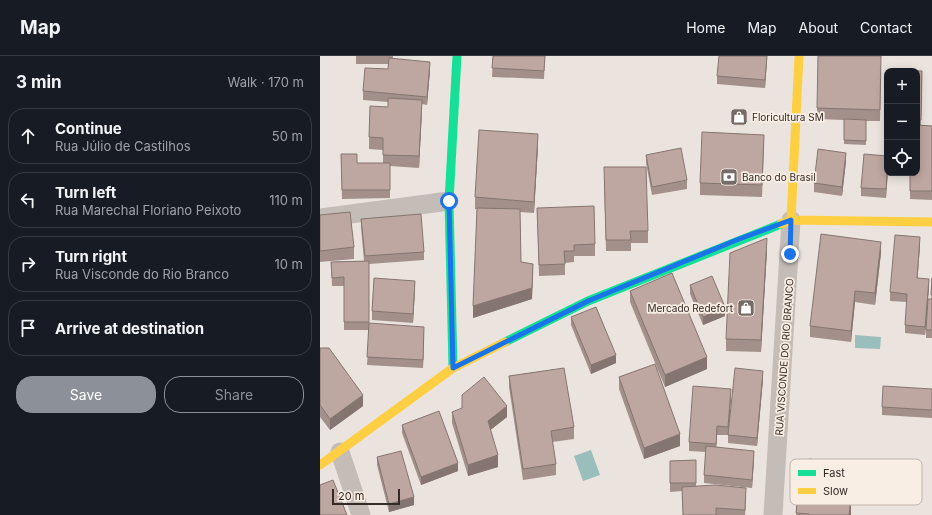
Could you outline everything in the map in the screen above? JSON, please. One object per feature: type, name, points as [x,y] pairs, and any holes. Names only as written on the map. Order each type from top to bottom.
[{"type":"main road","points":[[453,368],[449,201],[457,56]]},
{"type":"main road","name":"RUA VISCONDE DO RIO BRANCO","points":[[791,220],[799,56]]},
{"type":"main road","points":[[320,464],[340,452],[453,368],[588,301],[739,239],[791,220],[932,222]]},
{"type":"street","points":[[320,218],[449,201]]},
{"type":"street","name":"RUA VISCONDE DO RIO BRANCO","points":[[773,515],[791,220]]},
{"type":"street","points":[[340,452],[361,515]]},
{"type":"water","points":[[855,335],[881,337],[880,349],[855,348]]},
{"type":"water","points":[[591,450],[600,475],[583,481],[574,456]]},
{"type":"building","points":[[493,56],[545,56],[544,71],[492,68]]},
{"type":"building","points":[[719,56],[767,56],[765,80],[717,76]]},
{"type":"building","points":[[818,56],[881,56],[880,110],[817,108]]},
{"type":"building","points":[[389,58],[430,62],[427,97],[363,91],[365,68],[388,69]]},
{"type":"building","points":[[920,71],[922,71],[920,120]]},
{"type":"building","points":[[388,98],[422,100],[419,156],[383,155],[383,138],[369,137],[370,106],[388,107]]},
{"type":"building","points":[[844,119],[866,120],[866,141],[844,140]]},
{"type":"building","points":[[920,125],[932,126],[932,191],[910,191],[910,176],[920,176]]},
{"type":"building","points":[[479,130],[538,134],[534,202],[475,197]]},
{"type":"building","points":[[702,132],[764,135],[762,185],[700,183]]},
{"type":"building","points":[[681,148],[687,180],[652,187],[646,155]]},
{"type":"building","points":[[818,149],[846,153],[842,187],[814,183]]},
{"type":"building","points":[[341,154],[357,154],[357,163],[390,163],[390,190],[342,190]]},
{"type":"building","points":[[864,154],[884,156],[884,176],[887,176],[886,189],[861,188]]},
{"type":"building","points":[[604,167],[646,167],[648,231],[630,231],[631,240],[606,240]]},
{"type":"building","points":[[594,206],[595,244],[574,245],[574,251],[564,251],[565,264],[539,265],[537,208]]},
{"type":"building","points":[[477,208],[520,209],[521,262],[533,264],[532,288],[473,306]]},
{"type":"building","points":[[350,212],[354,247],[320,251],[320,215]]},
{"type":"building","points":[[421,214],[424,252],[365,256],[361,219]]},
{"type":"building","points":[[821,234],[881,242],[875,293],[855,291],[851,331],[810,326]]},
{"type":"building","points":[[895,235],[920,237],[917,278],[929,279],[925,327],[905,325],[907,294],[890,292]]},
{"type":"building","name":"Mercado Redefort","points":[[767,238],[761,340],[726,339],[730,253]]},
{"type":"building","points":[[369,261],[369,322],[344,322],[344,277],[332,278],[331,262]]},
{"type":"building","points":[[672,273],[707,357],[665,375],[630,291]]},
{"type":"building","points":[[712,276],[725,307],[703,317],[690,285]]},
{"type":"building","points":[[374,278],[415,281],[413,314],[372,311]]},
{"type":"building","points":[[928,299],[932,299],[932,330],[926,330]]},
{"type":"building","points":[[596,307],[616,355],[591,365],[571,317]]},
{"type":"building","points":[[369,323],[424,327],[423,360],[367,357]]},
{"type":"building","points":[[320,348],[329,348],[363,395],[330,419],[320,405]]},
{"type":"building","points":[[655,364],[680,434],[644,448],[619,377]]},
{"type":"building","points":[[564,368],[574,427],[551,431],[556,464],[523,469],[509,376]]},
{"type":"building","points":[[735,368],[763,371],[757,438],[728,435]]},
{"type":"building","points":[[484,377],[507,406],[488,421],[498,455],[468,465],[452,412],[462,408],[462,395]]},
{"type":"building","points":[[693,386],[731,389],[728,427],[717,426],[716,444],[689,442]]},
{"type":"building","points":[[883,386],[932,389],[932,410],[882,407]]},
{"type":"building","points":[[439,411],[458,463],[421,477],[402,425]]},
{"type":"building","points":[[706,446],[754,451],[752,480],[704,475]]},
{"type":"building","points":[[401,451],[414,497],[389,504],[377,457]]},
{"type":"building","points":[[696,460],[696,483],[670,483],[670,461]]},
{"type":"building","points":[[333,480],[347,515],[320,515],[320,485]]},
{"type":"building","points":[[715,485],[746,488],[745,510],[716,508],[716,515],[683,515],[682,487]]},
{"type":"building","points":[[797,505],[850,505],[849,515],[809,515],[796,513]]},
{"type":"traffic: fast","points":[[453,368],[449,201],[457,56]]},
{"type":"traffic: fast","points":[[505,342],[588,301],[781,224]]},
{"type":"traffic: slow","points":[[791,220],[799,56]]},
{"type":"traffic: slow","points":[[781,224],[791,220],[932,222]]},
{"type":"traffic: slow","points":[[320,465],[453,368],[505,342]]},
{"type":"place","name":"Floricultura SM","points":[[739,117]]},
{"type":"place","name":"Banco do Brasil","points":[[729,177]]},
{"type":"place","name":"Mercado Redefort","points":[[746,308]]},
{"type":"route","points":[[449,201],[453,368],[588,301],[739,239],[791,220],[790,254]]}]
